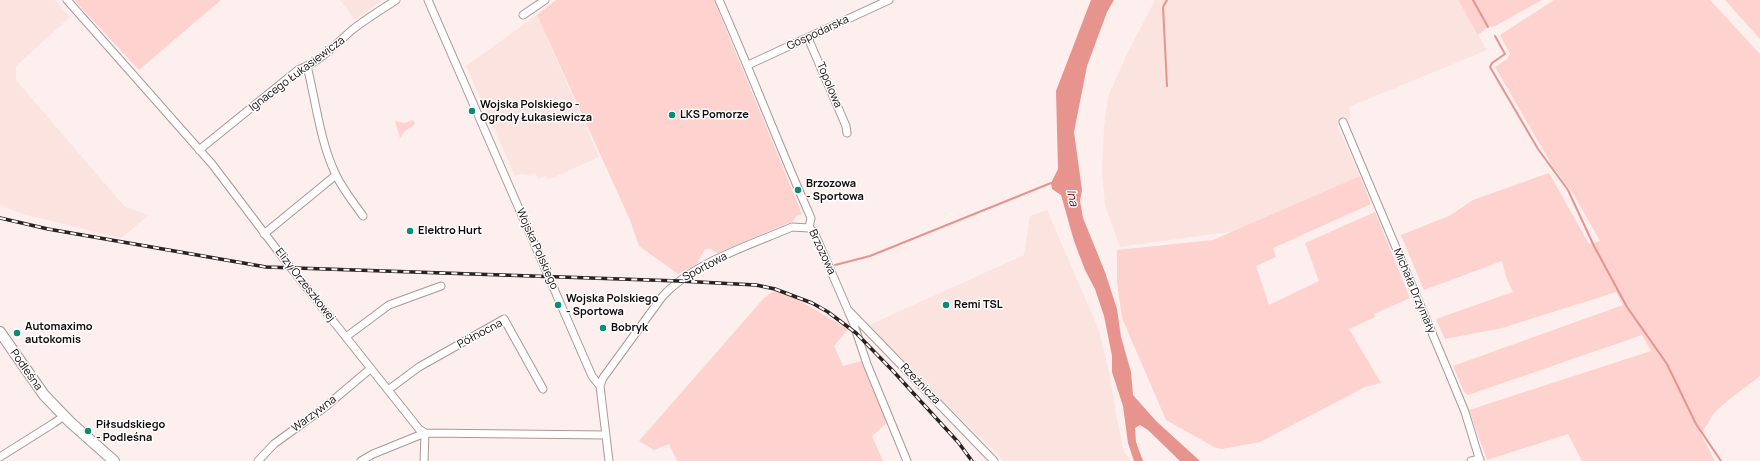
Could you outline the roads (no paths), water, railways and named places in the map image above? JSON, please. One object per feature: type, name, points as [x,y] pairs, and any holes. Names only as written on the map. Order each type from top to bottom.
[{"type":"street","name":"Elizy Orzeszkowej","points":[[66,0],[199,150],[370,369],[419,428],[425,433]]},
{"type":"street","name":"Ignacego Łukasiewicza","points":[[199,150],[298,70],[307,66],[335,46],[353,30],[396,0]]},
{"type":"street","name":"Wojska Polskiego","points":[[428,0],[592,376],[600,386],[608,461]]},
{"type":"street","points":[[523,15],[545,0]]},
{"type":"street","name":"Brzozowa","points":[[719,0],[748,65],[777,142],[811,218],[809,228],[814,232],[846,308],[867,364],[907,461]]},
{"type":"street","name":"Gospodarska","points":[[748,65],[889,0]]},
{"type":"street","name":"Topolowa","points":[[808,38],[846,126],[847,133]]},
{"type":"street","points":[[307,66],[327,151],[336,176],[363,216]]},
{"type":"street","name":"Michała Drzymały","points":[[1343,122],[1451,378],[1480,460]]},
{"type":"street","points":[[264,234],[336,176]]},
{"type":"street","name":"Sportowa","points":[[600,386],[603,378],[662,296],[670,288],[696,270],[792,227],[809,228]]},
{"type":"street","points":[[346,337],[389,305],[442,286]]},
{"type":"street","name":"Rzeźnicza","points":[[846,308],[994,461]]},
{"type":"street","name":"Północna","points":[[388,390],[419,367],[504,319],[543,389]]},
{"type":"street","name":"Podleśna","points":[[0,332],[33,381],[54,406],[114,461]]},
{"type":"street","name":"Warzywna","points":[[258,461],[274,444],[325,407],[370,369]]},
{"type":"street","points":[[0,457],[64,416]]},
{"type":"street","points":[[424,461],[425,433]]},
{"type":"street","points":[[361,461],[373,454],[425,433],[605,435]]},
{"type":"street","points":[[1471,461],[1480,460]]},
{"type":"water","name":"Ina","points":[[1091,0],[1114,0],[1107,12],[1087,66],[1074,132],[1082,190],[1080,201],[1083,218],[1105,272],[1117,309],[1121,337],[1131,372],[1133,395],[1156,421],[1200,461],[1180,461],[1148,430],[1140,425],[1135,428],[1136,442],[1143,461],[1134,461],[1128,443],[1123,406],[1112,372],[1112,356],[1104,316],[1095,289],[1085,270],[1074,241],[1061,195],[1052,189],[1051,183],[1058,169],[1056,91]]},
{"type":"waterway","points":[[1167,0],[1163,7],[1167,86]]},
{"type":"waterway","points":[[1473,0],[1488,27]]},
{"type":"waterway","points":[[1495,36],[1505,54],[1492,63],[1490,67],[1538,149],[1568,190],[1594,246],[1627,307],[1667,364],[1696,424],[1721,461]]},
{"type":"waterway","points":[[835,265],[870,256],[1051,183]]},
{"type":"railway","points":[[0,218],[48,229],[266,267],[679,281],[756,285],[775,289],[812,303],[828,312],[856,333],[958,442],[972,461]]},
{"type":"place","name":"Wojska Polskiego - Ogrody Łukasiewicza","points":[[472,111]]},
{"type":"place","name":"LKS Pomorze","points":[[672,115]]},
{"type":"place","name":"Brzozowa - Sportowa","points":[[798,190]]},
{"type":"place","name":"Elektro Hurt","points":[[410,231]]},
{"type":"place","name":"Wojska Polskiego - Sportowa","points":[[558,305]]},
{"type":"place","name":"Remi TSL","points":[[946,305]]},
{"type":"place","name":"Bobryk","points":[[603,328]]},
{"type":"place","name":"Automaximo autokomis","points":[[17,333]]},
{"type":"place","name":"Piłsudskiego - Podleśna","points":[[88,431]]}]
